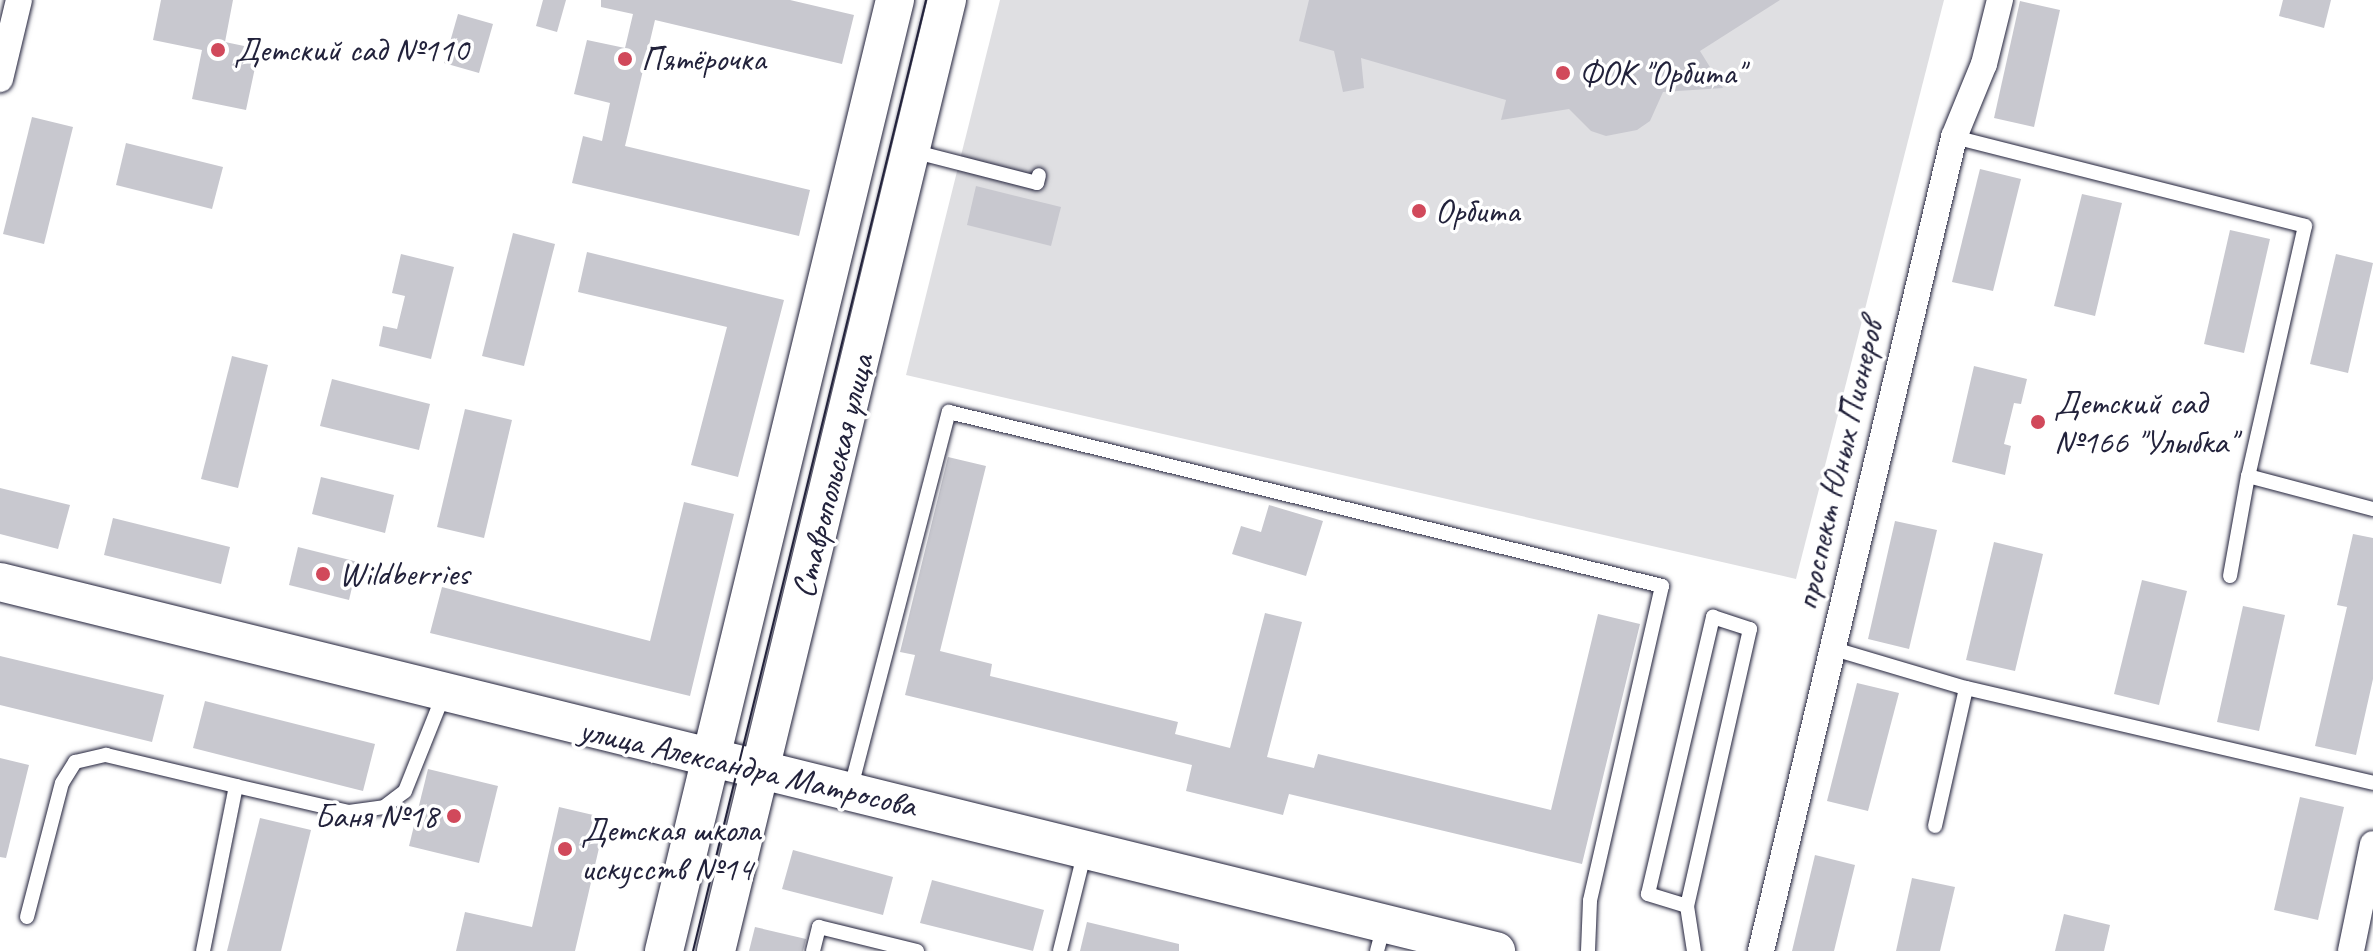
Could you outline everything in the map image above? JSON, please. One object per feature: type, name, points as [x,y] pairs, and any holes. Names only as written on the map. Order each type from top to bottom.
[{"type":"street","points":[[0,79],[19,0]]},
{"type":"street","name":"Ставропольская улица","points":[[664,951],[714,758],[895,0]]},
{"type":"street","name":"Ставропольская улица","points":[[716,951],[947,0]]},
{"type":"street","name":"проспект Юных Пионеров","points":[[1761,951],[1834,649],[1874,457],[1954,137],[1984,64],[2000,0]]},
{"type":"street","name":"улица Александра Матросова","points":[[0,582],[443,696],[714,758],[1085,849],[1381,937],[1496,951]]},
{"type":"street","points":[[2351,951],[2373,844]]},
{"type":"lane","points":[[1954,137],[2305,226],[2248,476],[2230,576]]},
{"type":"lane","points":[[912,151],[1037,183],[1039,175]]},
{"type":"lane","points":[[850,791],[949,412],[1662,586],[1590,901],[1588,951]]},
{"type":"lane","points":[[2248,476],[2373,509]]},
{"type":"lane","points":[[1687,906],[1648,894],[1713,617],[1750,629],[1687,906],[1694,951]]},
{"type":"lane","points":[[1834,649],[1966,688],[2373,783]]},
{"type":"lane","points":[[1935,826],[1966,688]]},
{"type":"lane","points":[[27,917],[62,783],[75,762],[106,755],[349,812],[384,807],[405,791],[443,696]]},
{"type":"lane","points":[[203,951],[236,786]]},
{"type":"lane","points":[[1060,951],[1085,849]]},
{"type":"lane","points":[[813,951],[819,927],[917,951]]},
{"type":"shaded area","name":"Орбита","points":[[1000,0],[1944,0],[1796,579],[906,375]]},
{"type":"building","points":[[161,0],[233,0],[225,42],[259,49],[246,110],[192,99],[202,50],[153,40]]},
{"type":"building","points":[[543,0],[566,0],[557,32],[536,26]]},
{"type":"building","points":[[601,0],[790,0],[854,15],[842,64],[655,20],[625,146],[810,190],[799,236],[572,183],[583,136],[602,141],[610,103],[574,94],[587,40],[625,48],[633,14],[601,7]]},
{"type":"building","name":"ФОК \"Орбита\"","points":[[1309,0],[1780,0],[1700,51],[1723,88],[1663,92],[1650,121],[1637,130],[1606,136],[1591,131],[1569,109],[1501,120],[1506,100],[1361,58],[1364,88],[1343,92],[1334,51],[1299,41]]},
{"type":"building","points":[[2283,0],[2331,0],[2324,28],[2279,16]]},
{"type":"building","points":[[2020,1],[2060,10],[2034,127],[1994,118]]},
{"type":"building","points":[[458,14],[493,24],[479,73],[444,63]]},
{"type":"building","points":[[32,117],[73,127],[44,244],[3,234]]},
{"type":"building","points":[[126,143],[223,167],[212,209],[116,185]]},
{"type":"building","points":[[1980,169],[2021,179],[1993,291],[1952,282]]},
{"type":"building","points":[[976,186],[1061,207],[1051,246],[967,225]]},
{"type":"building","points":[[2082,194],[2122,203],[2095,316],[2054,306]]},
{"type":"building","points":[[2230,230],[2270,239],[2244,353],[2204,344]]},
{"type":"building","points":[[513,233],[555,244],[524,366],[482,356]]},
{"type":"building","points":[[587,252],[784,300],[738,477],[691,465],[727,327],[578,292]]},
{"type":"building","points":[[401,254],[454,267],[431,359],[379,346],[383,326],[397,329],[405,296],[392,293]]},
{"type":"building","points":[[2336,254],[2373,263],[2348,373],[2310,364]]},
{"type":"building","points":[[232,356],[268,365],[238,488],[201,479]]},
{"type":"building","points":[[1974,366],[2027,379],[2021,404],[2014,403],[2004,444],[2011,446],[2005,475],[1952,462]]},
{"type":"building","points":[[332,379],[430,404],[419,450],[320,426]]},
{"type":"building","points":[[465,409],[512,420],[484,538],[437,527]]},
{"type":"building","points":[[948,457],[986,466],[940,651],[992,664],[990,676],[1178,722],[1175,734],[1230,748],[1265,613],[1302,622],[1267,757],[1314,768],[1318,754],[1551,810],[1598,614],[1640,624],[1582,864],[1289,794],[1283,815],[1186,791],[1192,765],[905,695],[915,655],[900,652]]},
{"type":"building","points":[[321,477],[394,495],[385,533],[312,514]]},
{"type":"building","points":[[0,488],[70,505],[58,549],[0,534]]},
{"type":"building","points":[[684,502],[734,514],[690,696],[430,633],[442,587],[650,641]]},
{"type":"building","points":[[1269,505],[1323,521],[1306,576],[1232,554],[1241,526],[1261,532]]},
{"type":"building","points":[[113,518],[230,547],[221,584],[104,555]]},
{"type":"building","points":[[1895,521],[1937,530],[1909,649],[1868,639]]},
{"type":"building","points":[[2353,534],[2373,538],[2373,679],[2356,755],[2315,746],[2347,607],[2337,605]]},
{"type":"building","points":[[1994,542],[2043,554],[2015,671],[1966,660]]},
{"type":"building","name":"Wildberries","points":[[298,547],[358,562],[349,600],[289,585]]},
{"type":"building","points":[[2142,580],[2187,591],[2159,705],[2114,694]]},
{"type":"building","points":[[2243,606],[2285,615],[2259,731],[2217,722]]},
{"type":"building","points":[[0,656],[164,695],[152,742],[0,705]]},
{"type":"building","points":[[1857,683],[1899,693],[1868,811],[1827,801]]},
{"type":"building","points":[[205,701],[375,744],[363,791],[193,748]]},
{"type":"building","points":[[0,758],[29,765],[6,858],[0,857]]},
{"type":"building","name":"Баня №18","points":[[428,769],[498,786],[479,863],[409,846]]},
{"type":"building","points":[[2300,797],[2344,807],[2318,920],[2274,910]]},
{"type":"building","points":[[559,807],[606,818],[575,951],[456,951],[465,912],[532,927]]},
{"type":"building","points":[[260,818],[311,830],[281,951],[227,951]]},
{"type":"building","points":[[793,850],[893,877],[883,915],[782,889]]},
{"type":"building","points":[[1815,855],[1855,865],[1834,951],[1792,951]]},
{"type":"building","points":[[1912,878],[1955,887],[1940,951],[1896,951]]},
{"type":"building","points":[[932,880],[1044,910],[1033,951],[920,923]]},
{"type":"building","points":[[2064,914],[2110,925],[2104,951],[2055,951]]},
{"type":"building","points":[[1087,922],[1179,944],[1179,951],[1080,951]]},
{"type":"building","points":[[755,927],[806,939],[803,951],[749,951]]},
{"type":"tram line","points":[[693,951],[926,0]]},
{"type":"place","name":"Детский сад №110","points":[[218,50]]},
{"type":"place","name":"Пятёрочка","points":[[625,59]]},
{"type":"place","name":"ФОК \"Орбита\"","points":[[1563,73]]},
{"type":"place","name":"Орбита","points":[[1419,211]]},
{"type":"place","name":"Детский сад №166 \"Улыбка\"","points":[[2038,422]]},
{"type":"place","name":"Wildberries","points":[[323,574]]},
{"type":"place","name":"Баня №18","points":[[454,816]]},
{"type":"place","name":"Детская школа искусств №14","points":[[565,849]]}]
